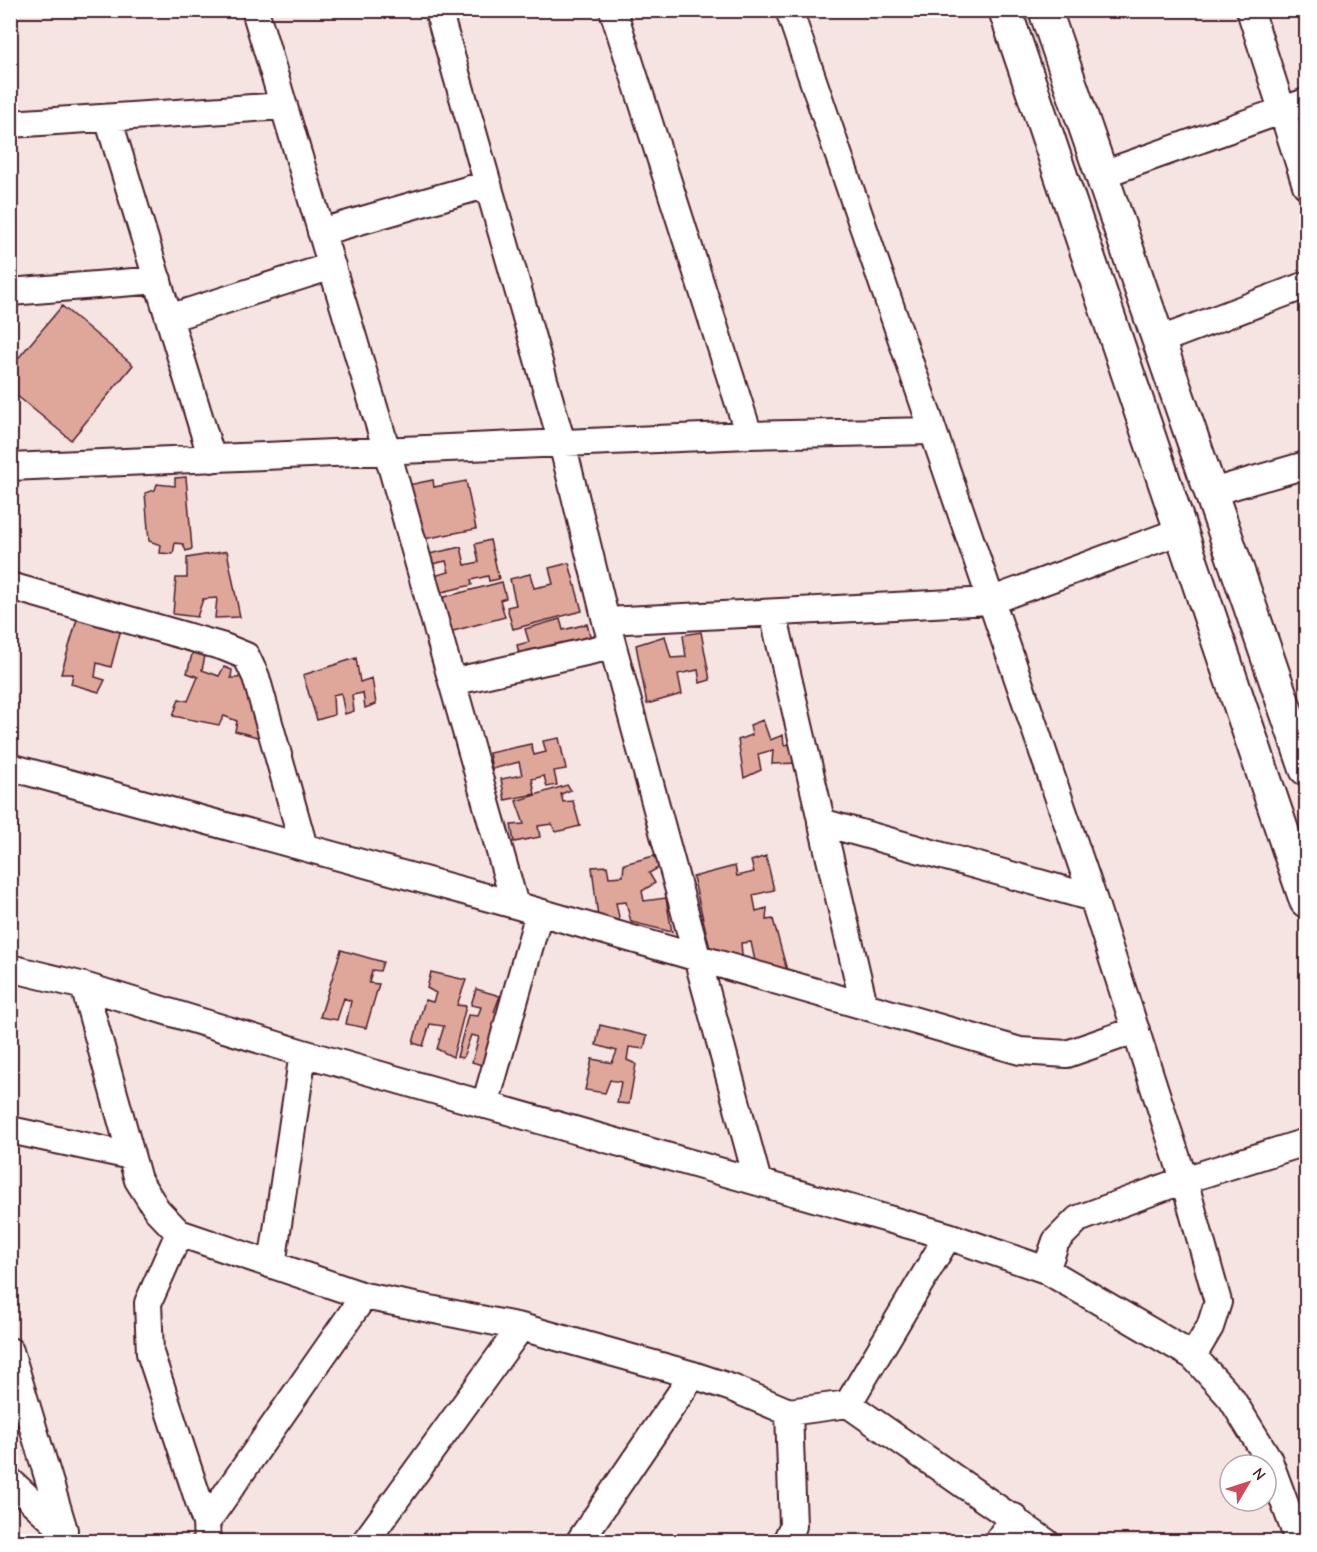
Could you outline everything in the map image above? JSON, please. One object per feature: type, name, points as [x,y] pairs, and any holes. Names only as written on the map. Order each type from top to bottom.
[{"type":"street","points":[[255,10],[387,451],[514,905]]},
{"type":"street","points":[[438,10],[562,443],[612,646],[700,960],[758,1182]]},
{"type":"street","points":[[613,10],[749,435]]},
{"type":"street","points":[[789,10],[931,431],[1093,898],[1184,1180],[1218,1302],[1210,1327],[1193,1356]]},
{"type":"street","points":[[1005,10],[1183,530],[1306,901]]},
{"type":"street","points":[[1045,10],[1306,769]]},
{"type":"street","points":[[1250,10],[1306,185]]},
{"type":"street","points":[[1103,174],[1306,102]]},
{"type":"street","points":[[10,124],[284,106]]},
{"type":"street","points":[[108,118],[212,459]]},
{"type":"street","points":[[321,232],[488,184]]},
{"type":"street","points":[[169,318],[332,266]]},
{"type":"street","points":[[10,292],[158,280]]},
{"type":"street","points":[[1158,341],[1306,285]]},
{"type":"street","points":[[10,467],[749,435],[931,431]]},
{"type":"street","points":[[1212,492],[1306,465]]},
{"type":"street","points":[[606,621],[990,601],[1183,530]]},
{"type":"street","points":[[10,586],[224,647],[246,656],[256,676],[304,847]]},
{"type":"street","points":[[773,614],[864,1005]]},
{"type":"street","points":[[452,682],[612,646]]},
{"type":"street","points":[[10,767],[514,905],[1020,1052],[1067,1054],[1136,1030]]},
{"type":"street","points":[[821,822],[1093,898]]},
{"type":"street","points":[[485,1105],[540,913]]},
{"type":"street","points":[[10,968],[84,986],[303,1053],[948,1236],[1046,1270],[1193,1356],[1232,1398],[1268,1458],[1299,1542]]},
{"type":"street","points":[[84,986],[138,1180],[157,1210],[179,1233],[364,1296],[521,1328],[693,1375],[732,1388],[789,1412],[848,1404],[1014,1517],[1046,1542]]},
{"type":"street","points":[[272,1265],[303,1053]]},
{"type":"street","points":[[10,1130],[131,1156]]},
{"type":"street","points":[[1046,1270],[1056,1241],[1078,1219],[1184,1180],[1306,1142]]},
{"type":"street","points":[[179,1233],[148,1303],[150,1353],[206,1532]]},
{"type":"street","points":[[848,1404],[948,1236]]},
{"type":"street","points":[[206,1532],[364,1296]]},
{"type":"street","points":[[365,1542],[521,1328]]},
{"type":"street","points":[[10,1351],[70,1536]]},
{"type":"street","points":[[579,1542],[693,1375]]},
{"type":"street","points":[[786,1542],[793,1526],[789,1412]]},
{"type":"street","points":[[10,1481],[70,1536]]},
{"type":"street","points":[[997,1542],[1014,1517]]},
{"type":"building","points":[[62,306],[133,365],[71,440],[10,390],[10,368]]},
{"type":"building","points":[[186,477],[192,549],[186,551],[183,544],[175,543],[173,554],[160,553],[161,545],[149,541],[145,493],[155,490],[157,484],[175,486],[175,478]]},
{"type":"building","points":[[433,480],[434,487],[466,481],[476,529],[413,541],[403,486]]},
{"type":"building","points":[[490,540],[499,579],[489,581],[488,576],[471,580],[472,585],[429,595],[426,578],[449,572],[446,561],[423,566],[420,556],[461,547],[465,565],[479,562],[475,544]]},
{"type":"building","points":[[227,551],[240,617],[215,618],[217,598],[203,599],[197,617],[173,614],[176,578],[187,578],[187,558]]},
{"type":"building","points":[[569,563],[582,611],[513,629],[507,607],[516,605],[510,579],[530,574],[534,588],[553,584],[549,568]]},
{"type":"building","points":[[502,582],[506,598],[500,600],[505,617],[442,634],[433,600]]},
{"type":"building","points":[[78,616],[121,629],[111,667],[97,663],[95,677],[105,680],[99,692],[71,684],[73,674],[61,674]]},
{"type":"building","points":[[560,619],[563,630],[587,624],[592,643],[521,662],[517,645],[529,642],[525,629]]},
{"type":"building","points":[[701,632],[710,680],[700,683],[698,670],[678,674],[682,694],[647,704],[636,645],[665,636],[671,658],[686,657],[683,635]]},
{"type":"building","points":[[194,647],[206,651],[202,670],[219,676],[224,667],[232,670],[231,678],[238,678],[247,668],[265,739],[235,731],[237,721],[224,716],[219,725],[173,716],[179,699],[188,701],[198,677],[187,673]]},
{"type":"building","points":[[356,658],[360,682],[372,678],[376,704],[365,708],[363,693],[352,695],[354,711],[345,714],[341,693],[333,695],[334,715],[317,720],[303,675]]},
{"type":"building","points":[[763,720],[770,740],[783,735],[784,745],[798,743],[799,763],[772,764],[773,750],[758,754],[761,770],[744,778],[738,740],[752,735],[750,725]]},
{"type":"building","points":[[559,738],[566,769],[554,771],[557,785],[547,787],[544,776],[532,779],[535,794],[505,800],[501,779],[522,775],[519,762],[492,769],[489,753],[531,744],[534,755],[546,752],[543,741]]},
{"type":"building","points":[[567,785],[571,790],[561,794],[563,802],[573,801],[580,826],[556,832],[552,824],[538,826],[540,837],[514,842],[511,825],[524,824],[516,801]]},
{"type":"building","points":[[654,856],[660,867],[649,873],[655,883],[642,891],[644,901],[666,898],[672,932],[631,922],[626,902],[616,903],[620,922],[598,918],[592,867],[607,866],[609,877],[623,876],[624,864]]},
{"type":"building","points":[[766,856],[774,890],[753,895],[756,911],[767,908],[766,920],[773,919],[788,974],[756,966],[751,942],[741,943],[743,965],[712,957],[693,877],[735,866],[737,876],[754,872],[751,861]]},
{"type":"building","points":[[341,950],[383,962],[380,971],[372,970],[369,983],[379,984],[366,1028],[346,1024],[351,1001],[344,998],[337,1020],[320,1017]]},
{"type":"building","points":[[431,972],[466,980],[457,1005],[466,1006],[453,1057],[437,1049],[444,1026],[430,1024],[423,1046],[413,1043],[425,1000],[433,1002],[436,993],[427,988]]},
{"type":"building","points":[[476,989],[500,996],[494,1012],[509,1017],[495,1069],[472,1062],[479,1037],[471,1035],[463,1058],[457,1057],[468,1015],[478,1016],[481,1007],[471,1005]]},
{"type":"building","points":[[600,1025],[647,1036],[644,1049],[629,1047],[627,1060],[636,1064],[629,1104],[617,1103],[621,1082],[610,1080],[605,1093],[585,1090],[592,1059],[612,1063],[617,1051],[596,1045]]}]
